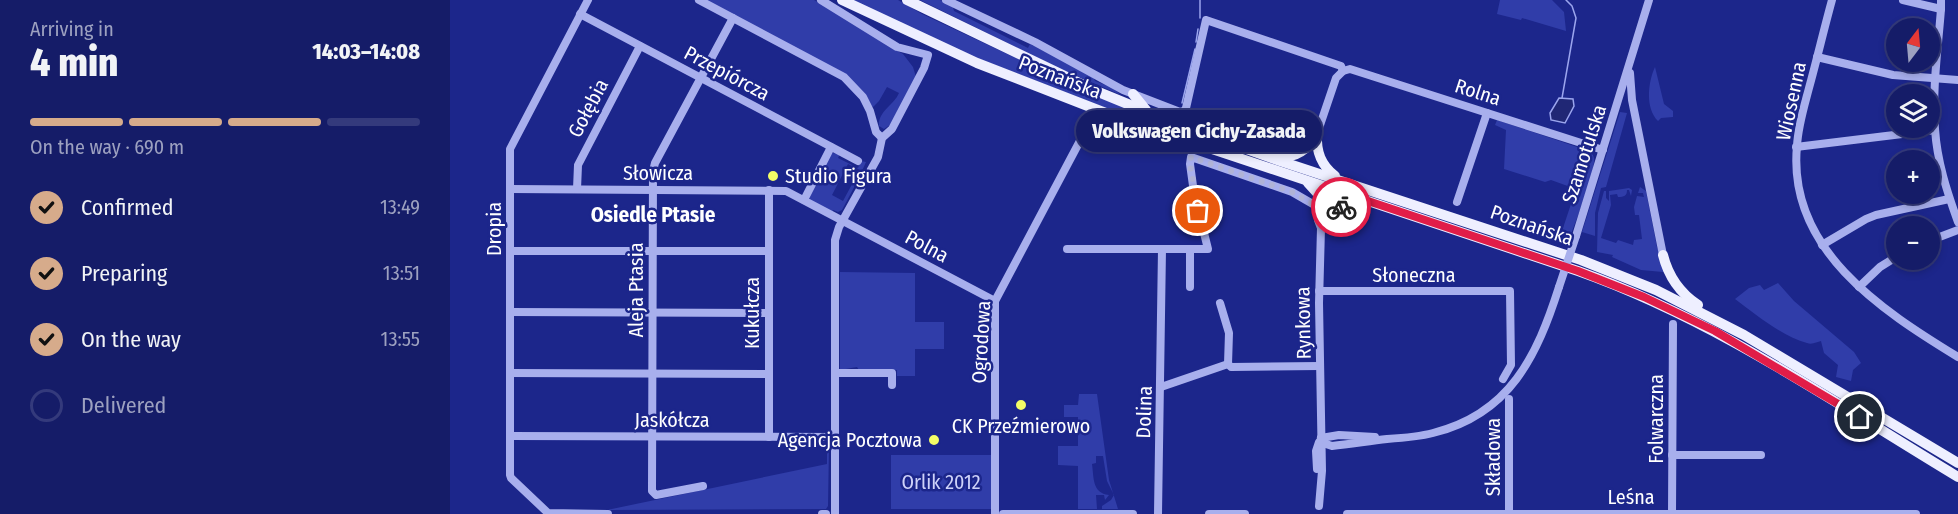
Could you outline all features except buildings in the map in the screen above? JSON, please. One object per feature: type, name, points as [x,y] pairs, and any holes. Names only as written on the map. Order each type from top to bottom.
[{"type":"main road","name":"Poznańska","points":[[842,0],[977,63],[1051,93],[1144,127],[1578,271],[1659,303],[1733,342],[1958,477]]},
{"type":"main road","name":"Poznańska","points":[[907,0],[1096,91],[1154,115],[1265,156],[1601,268],[1666,294],[1725,324],[1958,464]]},
{"type":"main road","points":[[1133,94],[1143,107],[1154,115]]},
{"type":"main road","points":[[1265,156],[1282,158],[1296,155],[1306,148],[1317,134]]},
{"type":"main road","points":[[1317,134],[1317,150],[1323,165],[1333,175],[1351,184]]},
{"type":"main road","points":[[1306,181],[1318,194],[1318,207]]},
{"type":"main road","points":[[1323,224],[1339,208],[1365,200]]},
{"type":"main road","points":[[1662,255],[1668,270],[1682,291],[1725,324]]},
{"type":"street","name":"Dropia","points":[[588,0],[512,144],[510,477],[548,513],[608,514]]},
{"type":"street","points":[[699,0],[844,77],[863,97],[875,129],[882,138]]},
{"type":"street","points":[[821,0],[897,47],[928,55],[924,68],[892,129],[882,138],[878,157],[836,234],[833,252],[835,514]]},
{"type":"street","name":"Poznańska","points":[[946,0],[1035,42],[1133,94],[1177,111],[1184,111]]},
{"type":"street","name":"Szamotulska","points":[[1332,446],[1416,437],[1443,430],[1471,418],[1497,400],[1516,380],[1534,354],[1545,328],[1649,0]]},
{"type":"street","name":"Wiosenna","points":[[1832,0],[1800,121],[1796,147],[1797,172],[1810,225],[1839,267],[1859,287],[1909,326],[1958,357]]},
{"type":"street","points":[[1903,0],[1941,9]]},
{"type":"street","points":[[1935,84],[1941,0]]},
{"type":"street","name":"Przepiórcza","points":[[580,14],[858,161]]},
{"type":"street","name":"Aleja Ptasia","points":[[703,486],[653,494],[653,190],[655,163],[733,18]]},
{"type":"street","name":"Rolna","points":[[1184,111],[1206,20],[1326,60],[1341,66],[1343,71],[1354,69],[1603,150]]},
{"type":"street","name":"Gołębia","points":[[577,189],[578,165],[640,46]]},
{"type":"street","points":[[1632,57],[1630,77],[1632,100],[1662,255]]},
{"type":"street","points":[[1817,57],[1893,75],[1958,80]]},
{"type":"street","points":[[1317,134],[1336,78],[1343,71]]},
{"type":"street","points":[[1457,202],[1487,113]]},
{"type":"street","name":"Ogrodowa","points":[[995,514],[995,301],[1090,122]]},
{"type":"street","points":[[1796,147],[1886,136]]},
{"type":"street","points":[[1936,138],[1942,174],[1958,222]]},
{"type":"street","points":[[804,200],[831,147]]},
{"type":"street","points":[[1067,249],[1208,249],[1194,193],[1191,157],[1292,192],[1318,207]]},
{"type":"street","name":"Słowicza","points":[[510,189],[786,191],[843,220]]},
{"type":"street","name":"Kukułcza","points":[[769,190],[769,437]]},
{"type":"street","points":[[1822,245],[1876,215],[1949,199]]},
{"type":"street","name":"Rynkowa","points":[[1318,207],[1318,220],[1323,224],[1319,291],[1322,471],[1319,510]]},
{"type":"street","name":"Polna","points":[[843,220],[995,301]]},
{"type":"street","points":[[1940,237],[1958,230]]},
{"type":"street","name":"Dolina","points":[[1158,514],[1162,249]]},
{"type":"street","points":[[1190,249],[1190,287]]},
{"type":"street","points":[[510,252],[769,251]]},
{"type":"street","points":[[1859,287],[1886,263]]},
{"type":"street","name":"Słoneczna","points":[[1319,291],[1510,291],[1511,365],[1503,379]]},
{"type":"street","points":[[1220,303],[1229,333],[1228,364]]},
{"type":"street","points":[[510,312],[768,313]]},
{"type":"street","name":"Folwarczna","points":[[1672,514],[1673,324]]},
{"type":"street","points":[[1228,364],[1231,367],[1320,366]]},
{"type":"street","points":[[1161,387],[1228,364]]},
{"type":"street","points":[[510,373],[768,374]]},
{"type":"street","points":[[835,373],[892,373],[892,385]]},
{"type":"street","name":"Składowa","points":[[1509,399],[1509,513]]},
{"type":"street","points":[[1321,418],[1328,430],[1340,435]]},
{"type":"street","name":"Szamotulska","points":[[1321,438],[1340,435],[1388,439]]},
{"type":"street","name":"Jaskółcza","points":[[510,436],[835,437]]},
{"type":"street","points":[[1321,438],[1324,443],[1332,446],[1325,455],[1322,471]]},
{"type":"street","name":"Rynkowa","points":[[1319,510],[1316,452],[1321,438]]},
{"type":"street","points":[[1672,455],[1761,455]]},
{"type":"street","points":[[1003,514],[1133,514]]},
{"type":"street","points":[[1209,514],[1245,514]]},
{"type":"street","name":"Leśna","points":[[1347,514],[1916,514]]},
{"type":"green space","points":[[705,0],[814,0],[903,54],[913,67],[916,77],[890,125],[884,129],[879,126],[881,116],[899,93],[887,87],[873,107],[860,89]]},
{"type":"green space","points":[[850,0],[898,0],[922,14],[1035,67],[1173,126],[1170,133],[972,56]]},
{"type":"green space","points":[[920,0],[940,0],[953,7],[954,11],[1028,48],[1030,44],[1093,76],[1095,81],[1111,87],[1121,95],[1058,68]]},
{"type":"green space","points":[[1500,0],[1552,0],[1564,12],[1566,31],[1522,18],[1521,20],[1497,14]]},
{"type":"green space","points":[[1655,67],[1664,104],[1673,111],[1673,117],[1661,118],[1658,121],[1649,102]]},
{"type":"green space","points":[[1620,112],[1627,113],[1606,187],[1601,188],[1595,213],[1595,236],[1582,232]]},
{"type":"green space","points":[[1497,120],[1589,151],[1593,155],[1592,174],[1569,239],[1560,237],[1576,189],[1551,180],[1545,182],[1504,169],[1506,130],[1495,125]]},
{"type":"green space","points":[[832,153],[840,154],[838,158],[858,168],[861,161],[866,162],[862,171],[848,164],[832,195],[843,201],[857,175],[860,176],[842,210],[838,212],[833,210],[832,213],[810,200],[809,195]]},
{"type":"green space","points":[[1640,187],[1646,191],[1657,247],[1665,271],[1663,272],[1641,270],[1612,257],[1613,255],[1597,252],[1598,213],[1604,191],[1609,201],[1609,191],[1629,188],[1632,190],[1631,196],[1629,190],[1623,196],[1610,195],[1611,205],[1601,238],[1633,245],[1634,240],[1642,239],[1639,215],[1635,215],[1634,207],[1637,196],[1644,197],[1643,193],[1638,193]]},
{"type":"green space","points":[[840,272],[915,273],[915,322],[944,322],[944,349],[915,349],[915,376],[897,376],[897,370],[859,370],[857,367],[840,370]]},
{"type":"green space","points":[[1778,283],[1794,301],[1854,352],[1861,363],[1853,370],[1851,381],[1836,377],[1838,365],[1824,353],[1821,341],[1809,344],[1788,336],[1735,299],[1749,288],[1760,285],[1764,290]]},
{"type":"green space","points":[[1079,394],[1097,394],[1109,480],[1113,493],[1107,481],[1103,456],[1096,456],[1096,463],[1092,464],[1095,484],[1099,491],[1109,495],[1105,500],[1104,495],[1096,495],[1097,509],[1078,509],[1078,466],[1058,465],[1058,446],[1078,446],[1078,417],[1064,417],[1064,405],[1078,405]]},
{"type":"green space","points":[[823,442],[829,446],[828,506],[826,509],[607,510],[827,464],[827,446]]},
{"type":"green space","name":"Orlik 2012","points":[[891,455],[991,455],[991,509],[891,509]]},
{"type":"green space","points":[[1114,495],[1118,509],[1102,509],[1102,506]]},
{"type":"shaded area","points":[[1559,98],[1573,99],[1574,106],[1565,123],[1551,120],[1550,113]]},
{"type":"waterway","points":[[1200,0],[1200,18]]},
{"type":"waterway","points":[[1562,98],[1576,18],[1572,6],[1566,0]]},
{"type":"waterway","points":[[1196,42],[1198,29]]},
{"type":"waterway","points":[[1182,103],[1195,49]]},
{"type":"way so far","points":[[1198,211],[1190,164],[1191,157],[1294,193],[1318,207],[1318,220],[1321,228],[1325,221],[1341,207]]},
{"type":"place","name":"Studio Figura","points":[[773,176]]},
{"type":"place","name":"Volkswagen Cichy-Zasada","points":[[1198,211]]},
{"type":"place","name":"CK Przeźmierowo","points":[[1021,405]]},
{"type":"place","name":"Agencja Pocztowa","points":[[934,440]]},
{"type":"district","name":"Osiedle Ptasie","points":[[653,215]]},
{"type":"route","points":[[1341,207],[1365,200],[1578,271],[1625,289],[1715,331],[1860,417]]}]
